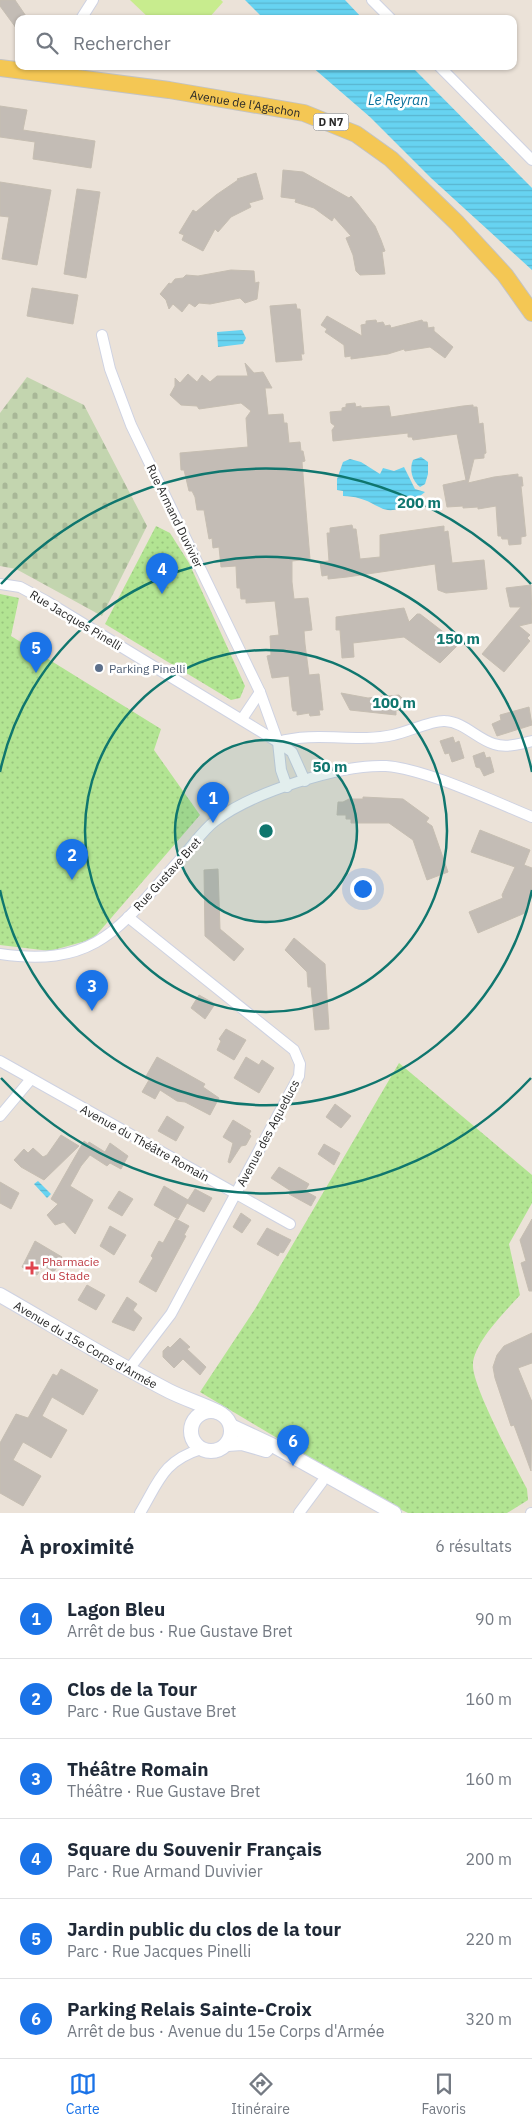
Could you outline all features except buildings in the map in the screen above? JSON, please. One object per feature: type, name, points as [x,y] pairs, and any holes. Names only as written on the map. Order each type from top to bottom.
[{"type":"main road","name":"Avenue de l'Agachon","points":[[0,68],[15,69]]},
{"type":"main road","name":"Avenue de l'Agachon","points":[[56,70],[304,113],[356,134],[391,159],[457,223],[506,275],[530,307]]},
{"type":"main road","name":"Avenue du 15e Corps d'Armée","points":[[0,1295],[129,1369],[172,1392],[218,1412]]},
{"type":"main road","name":"Avenue du 15e Corps d'Armée","points":[[172,1392],[195,1420]]},
{"type":"main road","points":[[228,1444],[231,1438],[231,1426],[228,1420],[218,1412],[205,1412],[195,1420],[191,1433],[193,1440],[201,1449],[214,1452],[228,1444],[242,1443],[257,1446],[379,1513]]},
{"type":"main road","points":[[231,1426],[276,1446],[394,1513]]},
{"type":"street","points":[[84,15],[93,0]]},
{"type":"street","points":[[372,0],[387,15]]},
{"type":"street","points":[[443,70],[532,160]]},
{"type":"street","name":"Rue Armand Duvivier","points":[[102,335],[110,368],[131,425],[260,692],[278,742]]},
{"type":"street","name":"Rue Jacques Pinelli","points":[[0,584],[20,587],[46,601],[278,742],[292,752],[305,781]]},
{"type":"street","points":[[242,719],[260,692]]},
{"type":"street","points":[[287,787],[279,762],[278,742],[339,736],[370,738],[393,735],[444,721],[459,725],[494,744],[513,745],[532,741]]},
{"type":"street","name":"Rue Gustave Bret","points":[[0,954],[39,958],[76,952],[96,944],[128,917],[215,821],[241,804],[305,781],[360,766],[388,766],[423,774],[532,817]]},
{"type":"street","name":"Avenue des Aqueducs","points":[[128,917],[294,1050],[300,1064],[299,1076],[171,1314],[129,1369]]},
{"type":"street","name":"Avenue du Théâtre Romain","points":[[0,1061],[290,1224]]},
{"type":"street","points":[[0,1116],[30,1079]]},
{"type":"street","points":[[140,1513],[170,1464],[201,1449]]},
{"type":"street","points":[[299,1513],[322,1482]]},
{"type":"green space","points":[[130,0],[221,0],[223,2],[212,15],[146,15]]},
{"type":"green space","points":[[27,377],[84,405],[147,526],[102,616],[16,569],[0,566],[0,413]]},
{"type":"green space","points":[[156,526],[170,533],[189,563],[245,686],[240,698],[231,700],[105,624]]},
{"type":"green space","points":[[0,594],[19,598],[11,636],[161,729],[154,750],[200,815],[93,939],[50,951],[0,945]]},
{"type":"green space","points":[[399,1063],[532,1175],[532,1203],[509,1244],[520,1295],[484,1337],[474,1356],[473,1365],[479,1390],[486,1407],[527,1489],[528,1500],[507,1513],[408,1513],[381,1500],[200,1392],[255,1309]]},
{"type":"water","points":[[245,0],[345,0],[359,15],[260,15]]},
{"type":"water","name":"Le Reyran","points":[[316,70],[415,70],[532,188],[532,270],[431,178],[370,117]]},
{"type":"water","points":[[242,330],[246,338],[243,344],[218,347],[217,332]]},
{"type":"water","points":[[421,457],[428,462],[428,474],[425,484],[420,487],[413,478],[411,467],[413,460]]},
{"type":"water","points":[[350,459],[361,462],[380,474],[383,468],[394,471],[404,467],[415,489],[425,492],[410,503],[398,509],[390,510],[382,509],[357,498],[343,496],[343,491],[337,490],[337,479],[343,462]]},
{"type":"water","points":[[38,1181],[51,1194],[47,1198],[34,1184]]},
{"type":"place","name":"Square du Souvenir Français","points":[[162,594]]},
{"type":"place","name":"Parking Pinelli","points":[[99,668]]},
{"type":"place","name":"Jardin public du clos de la tour","points":[[36,673]]},
{"type":"place","name":"Lagon Bleu","points":[[213,823]]},
{"type":"place","name":"Clos de la Tour","points":[[72,880]]},
{"type":"place","name":"Théâtre Romain","points":[[92,1011]]},
{"type":"place","name":"Pharmacie du Stade","points":[[32,1268]]},
{"type":"place","name":"Parking Relais Sainte-Croix","points":[[293,1466]]}]
